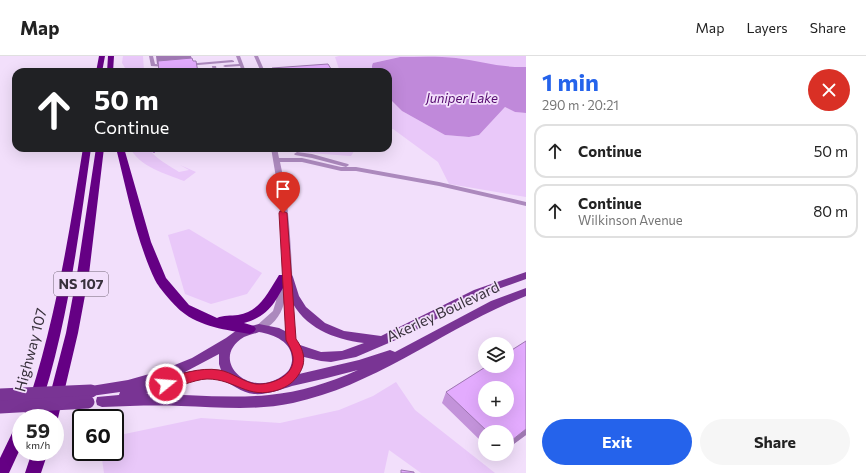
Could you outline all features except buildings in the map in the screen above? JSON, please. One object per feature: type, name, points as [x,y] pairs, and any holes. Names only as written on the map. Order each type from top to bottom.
[{"type":"highway","points":[[100,68],[102,56]]},
{"type":"highway","points":[[110,68],[111,56]]},
{"type":"highway","name":"Highway 107","points":[[34,409],[55,332],[67,281],[86,152]]},
{"type":"highway","name":"NS 107","points":[[53,409],[72,333],[82,281],[99,152]]},
{"type":"highway","points":[[121,152],[146,242],[161,280],[185,308],[203,318],[216,323],[255,329]]},
{"type":"highway","points":[[203,318],[232,321],[255,316],[265,308],[286,276]]},
{"type":"highway","points":[[28,409],[55,332]]},
{"type":"highway","points":[[1,473],[12,449]]},
{"type":"highway","points":[[10,473],[14,461]]},
{"type":"highway","points":[[33,473],[37,461]]},
{"type":"main road","name":"Akerley Boulevard","points":[[294,344],[306,353],[320,356],[334,357],[365,350],[502,281],[526,275]]},
{"type":"main road","points":[[286,276],[295,298],[301,307],[318,324],[333,332],[355,339],[384,341]]},
{"type":"main road","name":"Akerley Boulevard","points":[[280,384],[379,359],[430,339],[495,304],[526,292]]},
{"type":"main road","points":[[0,407],[89,396],[137,384],[174,372],[195,363],[229,342],[238,334],[255,329],[278,331],[294,344],[299,358],[296,368],[290,377],[280,384],[268,388],[255,388],[243,385],[233,379],[219,374],[204,374],[190,376],[102,401]]},
{"type":"main road","points":[[0,395],[89,396],[102,401],[144,399],[236,403],[271,401],[303,396],[340,384],[374,369],[430,339]]},
{"type":"main road","points":[[229,342],[224,351],[223,361],[226,370],[233,379]]},
{"type":"street","points":[[151,56],[153,66],[175,68]]},
{"type":"street","points":[[238,56],[242,68]]},
{"type":"street","points":[[256,56],[261,68]]},
{"type":"street","points":[[198,68],[183,67],[232,61]]},
{"type":"street","points":[[221,68],[241,65]]},
{"type":"street","points":[[294,344],[286,276],[282,200],[275,154],[341,169],[356,169],[439,184],[526,204]]},
{"type":"street","points":[[255,329],[270,322],[276,315],[281,303],[286,276]]},
{"type":"shaded area","points":[[123,56],[143,56],[144,68],[125,68],[122,63]]},
{"type":"shaded area","points":[[526,56],[526,67],[513,68],[455,58],[400,57],[373,63],[372,68],[339,68],[335,57]]},
{"type":"shaded area","points":[[392,101],[402,111],[445,135],[469,137],[479,135],[505,107],[515,112],[526,113],[526,197],[449,184],[438,162],[393,129]]},
{"type":"shaded area","points":[[132,152],[154,152],[152,153],[179,172],[189,170],[180,165],[196,172],[184,181],[154,169],[134,155]]},
{"type":"shaded area","points":[[295,152],[354,152],[351,156]]},
{"type":"shaded area","points":[[189,229],[262,273],[247,294],[211,304],[185,294],[168,235]]},
{"type":"shaded area","points":[[396,382],[415,410],[495,473],[421,473],[389,450],[384,473],[104,473],[102,461],[124,461],[124,434],[201,418],[280,423],[339,410],[373,396]]},
{"type":"water","name":"Juniper Lake","points":[[400,57],[449,57],[499,65],[526,67],[526,113],[515,112],[505,107],[479,135],[469,137],[445,135],[402,111],[392,101],[392,68],[372,68],[373,63]]},
{"type":"route","points":[[166,384],[190,376],[219,374],[233,379],[243,385],[255,388],[268,388],[280,384],[290,377],[296,368],[299,358],[297,348],[291,340],[283,213]]}]
